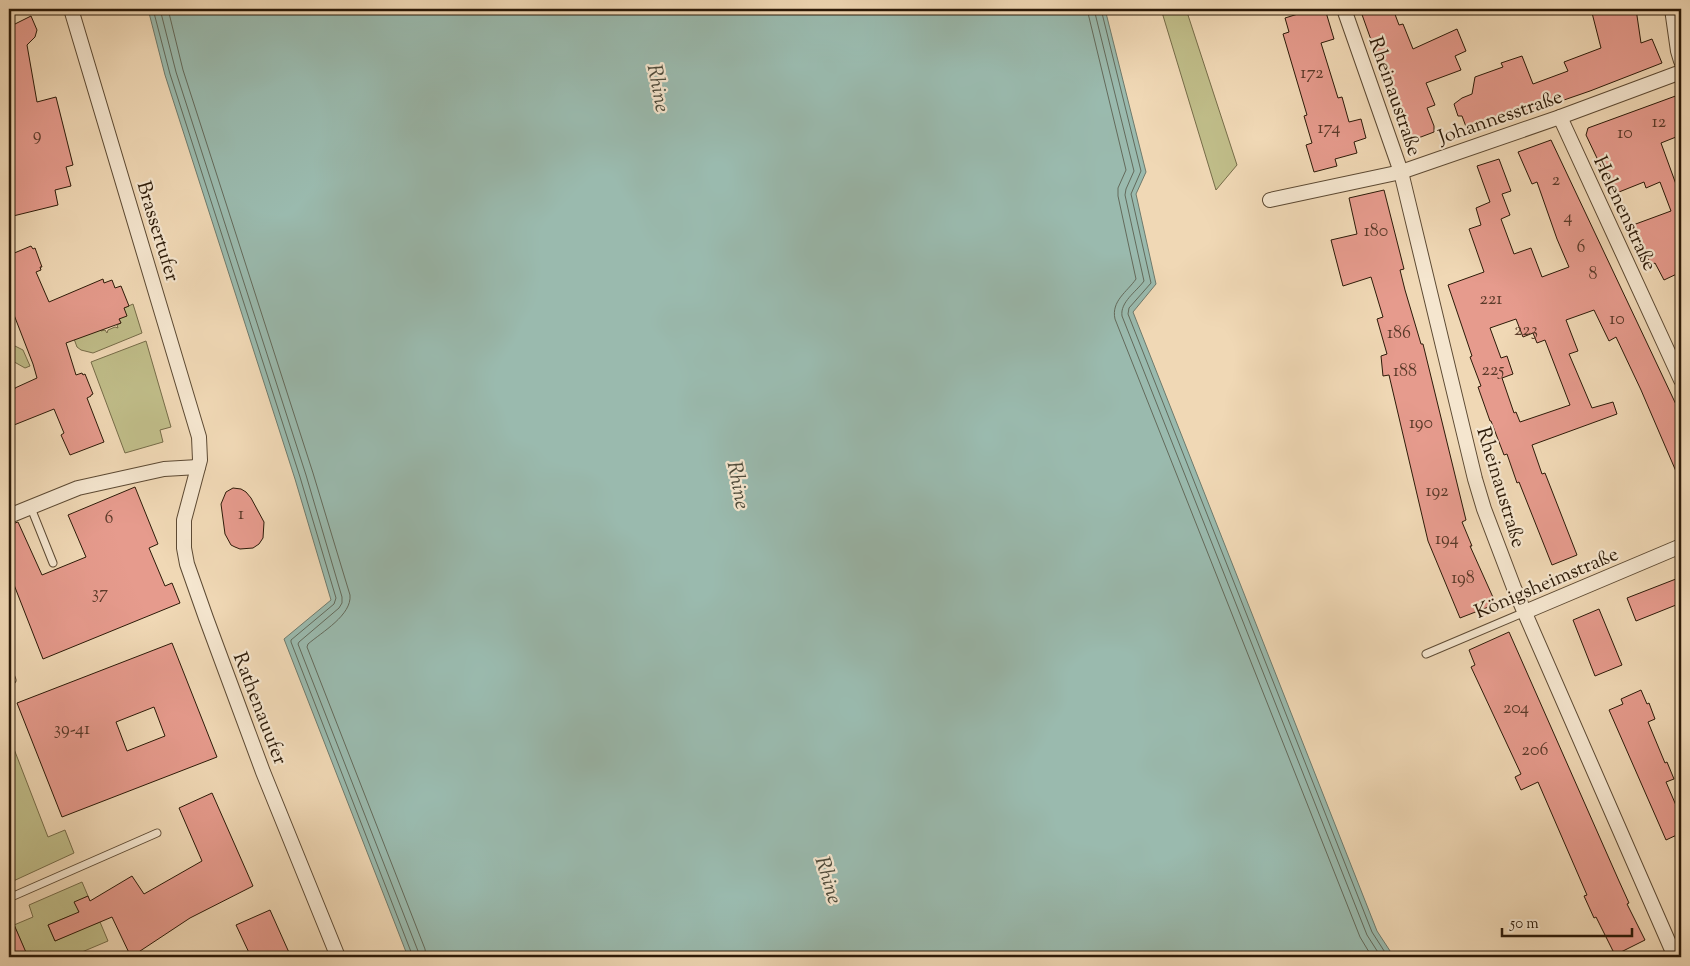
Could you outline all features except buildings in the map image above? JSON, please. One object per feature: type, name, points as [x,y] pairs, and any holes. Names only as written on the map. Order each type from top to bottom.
[{"type":"street","name":"Brassertufer","points":[[71,9],[199,437],[200,453],[198,466]]},
{"type":"street","name":"Rheinaustraße","points":[[1344,9],[1401,172],[1475,479],[1498,547],[1525,612],[1676,950]]},
{"type":"street","points":[[1672,9],[1681,61]]},
{"type":"street","name":"Johannesstraße","points":[[1270,200],[1401,172],[1560,117],[1681,72]]},
{"type":"street","name":"Helenenstraße","points":[[1560,117],[1681,380]]},
{"type":"street","points":[[9,516],[78,488],[164,469],[198,466]]},
{"type":"street","name":"Rathenauufer","points":[[198,466],[184,520],[184,548],[187,564],[263,772],[338,957]]},
{"type":"street","name":"Königsheimstraße","points":[[1525,612],[1681,546]]},
{"type":"lane","points":[[32,508],[53,563]]},
{"type":"lane","name":"Königsheimstraße","points":[[1426,654],[1525,612]]},
{"type":"lane","points":[[9,672],[12,680],[9,682]]},
{"type":"lane","points":[[9,898],[157,833]]},
{"type":"shaded area","points":[[1161,9],[1186,9],[1237,165],[1216,190]]},
{"type":"shaded area","points":[[133,304],[142,333],[93,353],[77,347],[70,328],[99,327],[101,331],[105,330],[107,333],[108,330],[115,327],[118,328],[117,325],[121,323],[119,319],[124,308]]},
{"type":"shaded area","points":[[146,341],[171,427],[160,430],[163,442],[125,453],[91,362]]},
{"type":"shaded area","points":[[9,343],[23,350],[30,366],[25,368],[9,359]]},
{"type":"shaded area","points":[[14,749],[48,837],[65,830],[74,853],[9,883],[9,751]]},
{"type":"shaded area","points":[[82,882],[88,896],[75,903],[86,927],[100,922],[108,941],[70,957],[34,957],[31,951],[26,953],[14,925],[33,917],[29,905]],"holes":[[[70,916],[77,931],[55,941],[48,925]]]},
{"type":"water","name":"Rhine","points":[[148,9],[1105,9],[1146,172],[1136,194],[1156,284],[1133,312],[1377,931],[1394,957],[408,957],[284,639],[331,600],[295,479],[165,75]]}]
